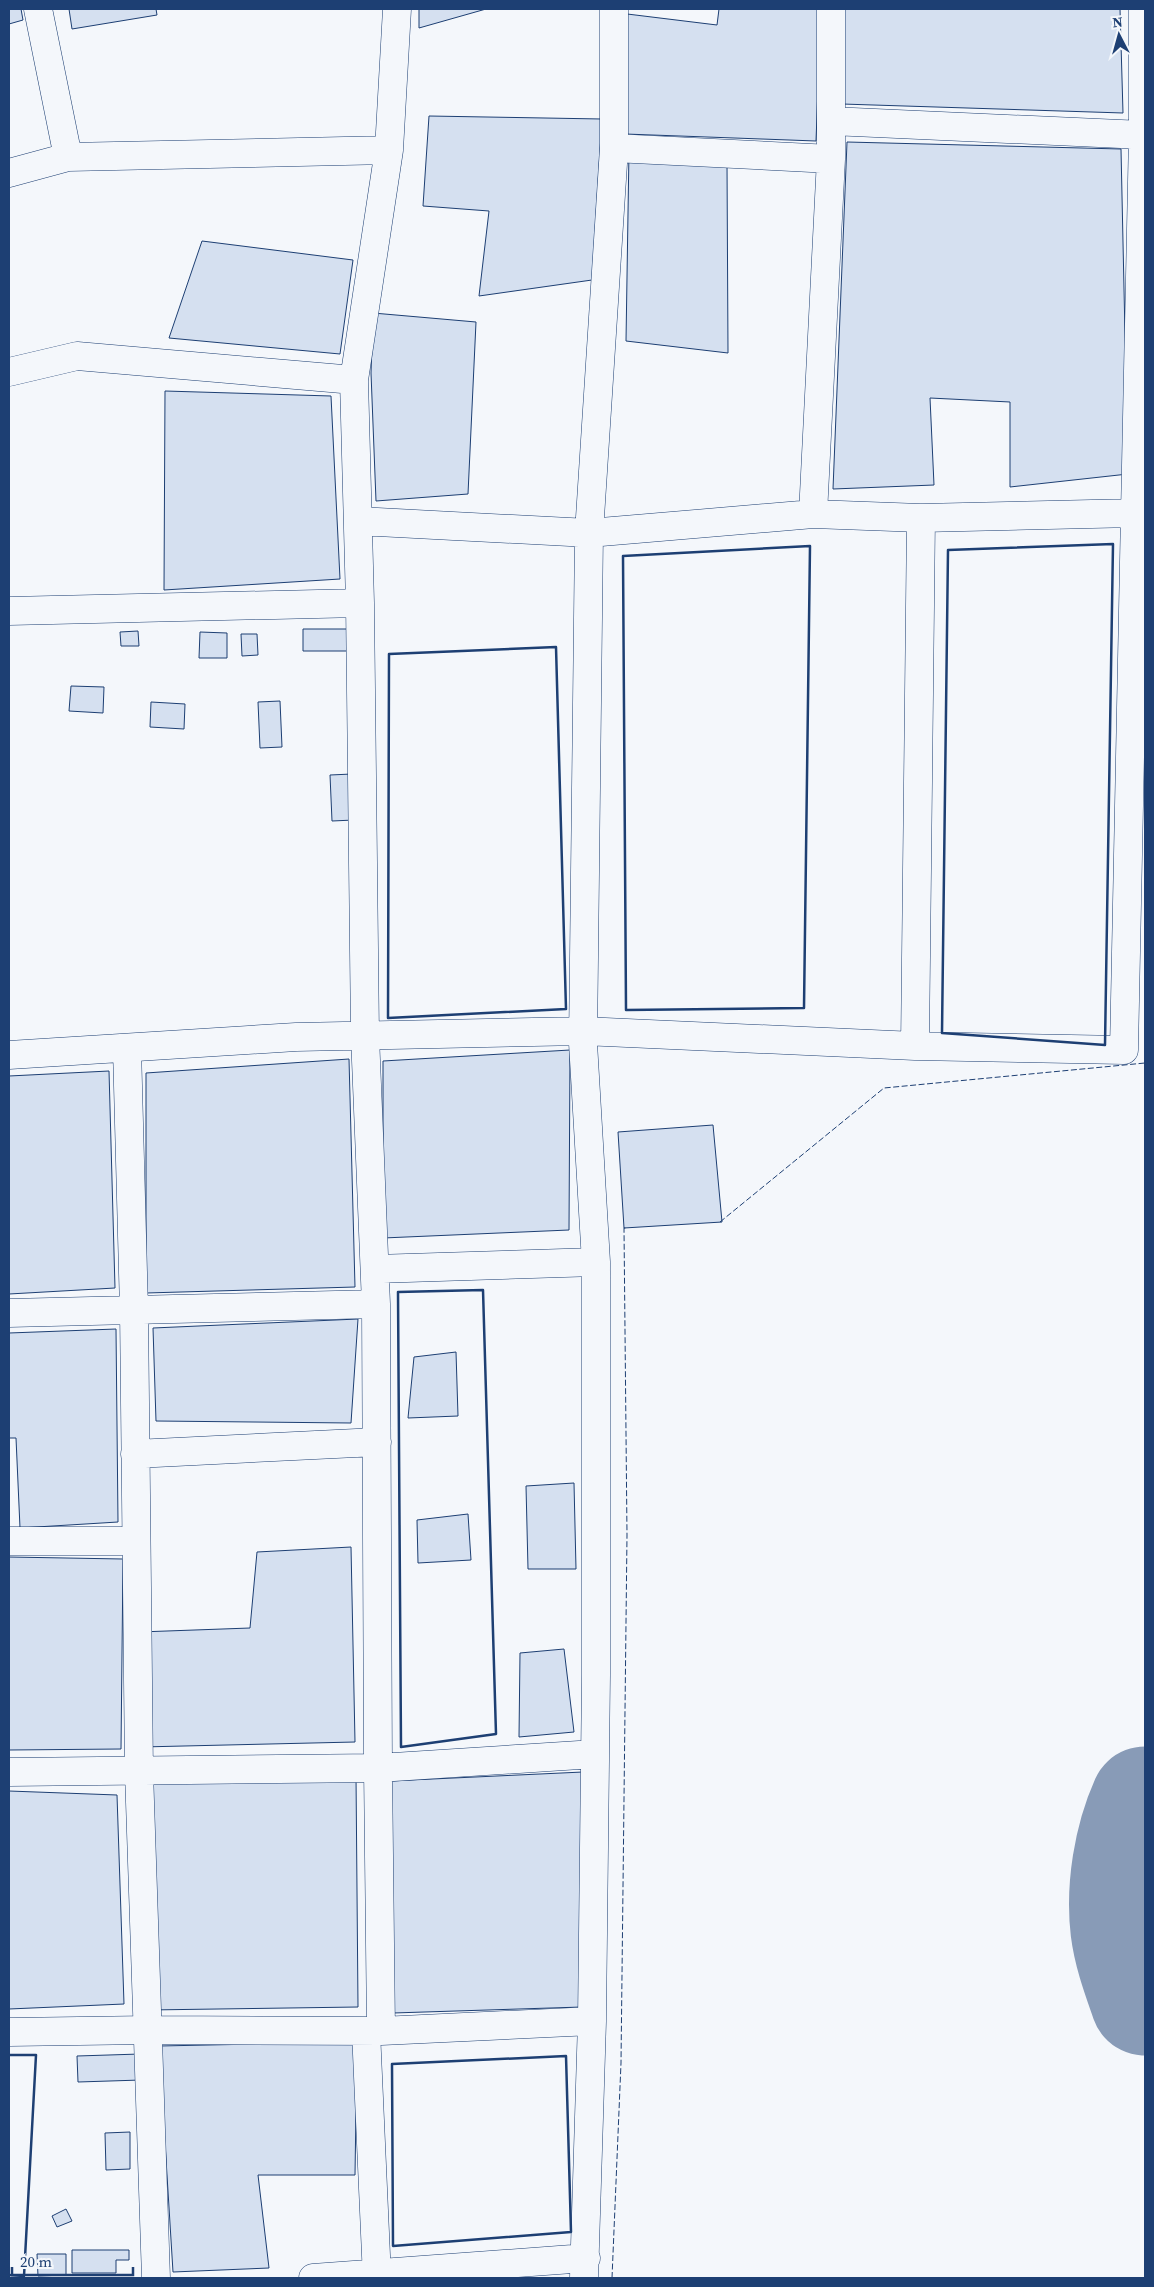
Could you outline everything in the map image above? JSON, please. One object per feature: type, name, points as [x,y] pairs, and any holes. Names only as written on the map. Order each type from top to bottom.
[{"type":"street","points":[[38,9],[68,157]]},
{"type":"street","points":[[377,2276],[374,2031],[378,1768],[376,1304],[365,1036],[360,603],[354,380],[389,150],[397,9]]},
{"type":"street","points":[[313,2278],[585,2268],[592,2021],[595,1754],[596,1262],[583,1031],[589,533],[614,148],[614,9]]},
{"type":"street","points":[[812,514],[831,159],[831,9]]},
{"type":"street","points":[[9,1055],[296,1037],[583,1031],[915,1046],[1124,1050],[1143,135],[1143,9]]},
{"type":"street","points":[[831,121],[1143,135]]},
{"type":"street","points":[[614,148],[831,159]]},
{"type":"street","points":[[9,173],[68,157],[389,150]]},
{"type":"street","points":[[9,372],[77,356],[354,380]]},
{"type":"street","points":[[358,522],[589,533],[812,514],[921,518],[1135,514]]},
{"type":"street","points":[[915,1046],[921,518]]},
{"type":"street","points":[[9,611],[360,603]]},
{"type":"street","points":[[127,1048],[134,1310],[139,1772],[156,2278]]},
{"type":"street","points":[[375,1269],[596,1262]]},
{"type":"street","points":[[9,1313],[376,1304]]},
{"type":"street","points":[[135,1454],[377,1442]]},
{"type":"street","points":[[9,1541],[136,1541]]},
{"type":"street","points":[[9,1772],[378,1768],[595,1754]]},
{"type":"street","points":[[9,2032],[148,2030],[374,2031],[592,2021]]},
{"type":"building","points":[[9,9],[21,9],[23,20],[9,24]]},
{"type":"building","points":[[69,9],[156,9],[157,15],[72,29]]},
{"type":"building","points":[[419,9],[486,9],[419,28]]},
{"type":"building","points":[[719,9],[821,9],[816,141],[625,134],[619,13],[717,25]]},
{"type":"building","points":[[843,9],[1120,9],[1123,113],[842,104]]},
{"type":"building","points":[[429,116],[602,119],[592,280],[479,296],[489,211],[423,206]]},
{"type":"building","points":[[847,142],[1121,149],[1128,474],[1010,487],[1010,402],[930,398],[934,485],[833,489]]},
{"type":"building","points":[[629,150],[727,162],[728,353],[626,341]]},
{"type":"building","points":[[202,241],[353,260],[340,354],[169,338]]},
{"type":"building","points":[[373,313],[476,322],[468,494],[376,501],[371,373]]},
{"type":"building","points":[[165,391],[331,396],[340,579],[164,590]]},
{"type":"building","points":[[303,629],[347,629],[347,651],[303,651]]},
{"type":"building","points":[[138,631],[139,646],[121,646],[120,632]]},
{"type":"building","points":[[200,632],[227,633],[227,658],[199,658]]},
{"type":"building","points":[[241,634],[257,634],[258,655],[242,656]]},
{"type":"building","points":[[71,686],[104,687],[103,713],[69,711]]},
{"type":"building","points":[[280,701],[282,747],[260,748],[258,702]]},
{"type":"building","points":[[151,702],[185,704],[184,729],[150,727]]},
{"type":"building","points":[[352,774],[354,820],[332,821],[330,775]]},
{"type":"building","points":[[570,1050],[569,1230],[383,1238],[383,1061]]},
{"type":"building","points":[[349,1059],[355,1287],[146,1293],[146,1073]]},
{"type":"building","points":[[109,1071],[115,1288],[9,1294],[9,1076]]},
{"type":"building","points":[[713,1125],[722,1222],[624,1228],[618,1132]]},
{"type":"building","points":[[358,1319],[351,1423],[156,1421],[153,1328]]},
{"type":"building","points":[[116,1329],[118,1522],[20,1528],[16,1438],[9,1438],[9,1333]]},
{"type":"building","points":[[456,1352],[458,1416],[408,1418],[414,1357]]},
{"type":"building","points":[[574,1483],[576,1569],[528,1569],[526,1486]]},
{"type":"building","points":[[468,1514],[471,1560],[418,1563],[417,1520]]},
{"type":"building","points":[[351,1547],[355,1742],[141,1747],[139,1632],[250,1628],[257,1552]]},
{"type":"building","points":[[9,1557],[123,1559],[121,1749],[9,1750]]},
{"type":"building","points":[[564,1649],[574,1732],[519,1737],[520,1653]]},
{"type":"building","points":[[583,1772],[582,2007],[393,2013],[389,1781]]},
{"type":"building","points":[[356,1775],[358,2007],[148,2010],[150,1780]]},
{"type":"building","points":[[9,1791],[117,1795],[124,2004],[9,2009]]},
{"type":"building","points":[[357,2042],[355,2175],[258,2175],[269,2268],[173,2272],[159,2046]]},
{"type":"building","points":[[140,2054],[141,2080],[78,2082],[77,2056]]},
{"type":"building","points":[[130,2132],[130,2169],[106,2170],[105,2133]]},
{"type":"building","points":[[66,2209],[72,2221],[57,2227],[52,2216]]},
{"type":"building","points":[[72,2250],[129,2250],[129,2260],[116,2260],[116,2273],[72,2273]]},
{"type":"building","points":[[37,2254],[66,2254],[66,2275],[38,2276]]},
{"type":"taxiway","points":[[1145,1801],[1130,1847],[1124,1897],[1126,1939],[1145,2001]]},
{"type":"fence","points":[[720,1222],[884,1088],[1145,1063],[1145,1053]]},
{"type":"fence","points":[[612,2278],[621,2063],[627,1535],[624,1228],[627,1228]]},
{"type":"wall","points":[[1113,544],[1105,1045],[942,1033],[948,550],[1113,544]]},
{"type":"wall","points":[[810,546],[804,1008],[626,1010],[623,556],[810,546]]},
{"type":"wall","points":[[556,647],[566,1009],[388,1018],[389,654],[556,647]]},
{"type":"wall","points":[[483,1290],[496,1734],[401,1747],[398,1292],[483,1290]]},
{"type":"wall","points":[[9,2055],[36,2055],[24,2276],[9,2275]]},
{"type":"wall","points":[[566,2056],[571,2232],[393,2246],[392,2064],[566,2056]]}]
